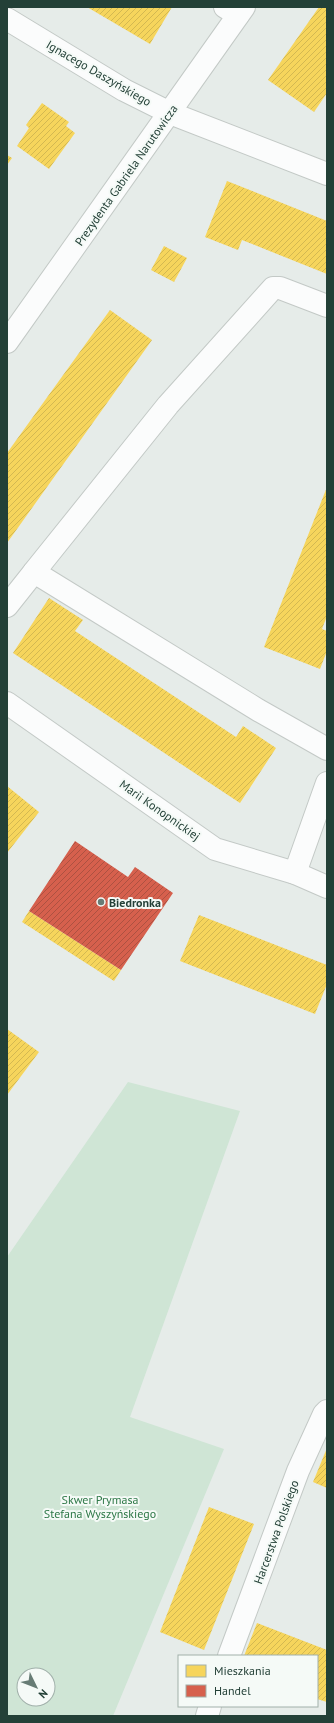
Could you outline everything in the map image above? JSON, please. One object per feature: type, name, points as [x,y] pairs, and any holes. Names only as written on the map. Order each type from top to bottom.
[{"type":"street","name":"Prezydenta Gabriela Narutowicza","points":[[7,342],[170,113],[236,10]]},
{"type":"street","name":"Ignacego Daszyńskiego","points":[[7,19],[124,90],[170,113],[327,174]]},
{"type":"street","points":[[7,606],[168,405],[273,288],[280,288],[327,306]]},
{"type":"street","points":[[34,572],[258,710],[327,749]]},
{"type":"street","name":"Marii Konopnickiej","points":[[7,703],[216,849],[294,873],[327,886]]},
{"type":"street","points":[[294,873],[327,783]]},
{"type":"street","name":"Harcerstwa Polskiego","points":[[229,1655],[298,1471],[324,1414],[327,1411]]},
{"type":"green space","name":"Skwer Prymasa Stefana Wyszyńskiego","points":[[128,1082],[240,1111],[130,1417],[224,1449],[113,1716],[7,1715],[7,1257]]},
{"type":"building: Mieszkania","points":[[87,7],[172,7],[150,44]]},
{"type":"building: Mieszkania","points":[[319,7],[327,7],[327,93],[314,112],[268,80]]},
{"type":"building: Mieszkania","points":[[42,103],[69,122],[66,126],[75,133],[49,169],[17,146],[29,128],[26,125]]},
{"type":"building: Mieszkania","points":[[7,155],[12,158],[7,165]]},
{"type":"building: Mieszkania","points":[[227,181],[327,221],[327,274],[242,240],[238,250],[205,237]]},
{"type":"building: Mieszkania","points":[[164,246],[187,258],[174,282],[151,270]]},
{"type":"building: Mieszkania","points":[[110,310],[152,340],[7,543],[7,453]]},
{"type":"building: Mieszkania","points":[[327,487],[327,616],[322,629],[327,631],[327,651],[320,669],[264,647]]},
{"type":"building: Mieszkania","points":[[49,598],[83,620],[75,631],[236,737],[243,726],[276,748],[240,803],[13,653]]},
{"type":"building: Mieszkania","points":[[7,786],[39,812],[7,853]]},
{"type":"building: Mieszkania","points":[[29,911],[121,970],[114,981],[22,922]]},
{"type":"building: Mieszkania","points":[[199,915],[327,965],[327,984],[315,1014],[180,961]]},
{"type":"building: Mieszkania","points":[[7,1029],[39,1052],[7,1095]]},
{"type":"building: Mieszkania","points":[[327,1448],[327,1488],[313,1482]]},
{"type":"building: Mieszkania","points":[[209,1507],[254,1524],[204,1650],[160,1632]]},
{"type":"building: Mieszkania","points":[[257,1623],[327,1650],[327,1702],[318,1699],[318,1655],[244,1655]]},
{"type":"building: Handel","name":"Biedronka","points":[[75,841],[128,877],[135,867],[173,893],[121,970],[29,911]]},
{"type":"place","name":"Biedronka","points":[[101,902]]}]
